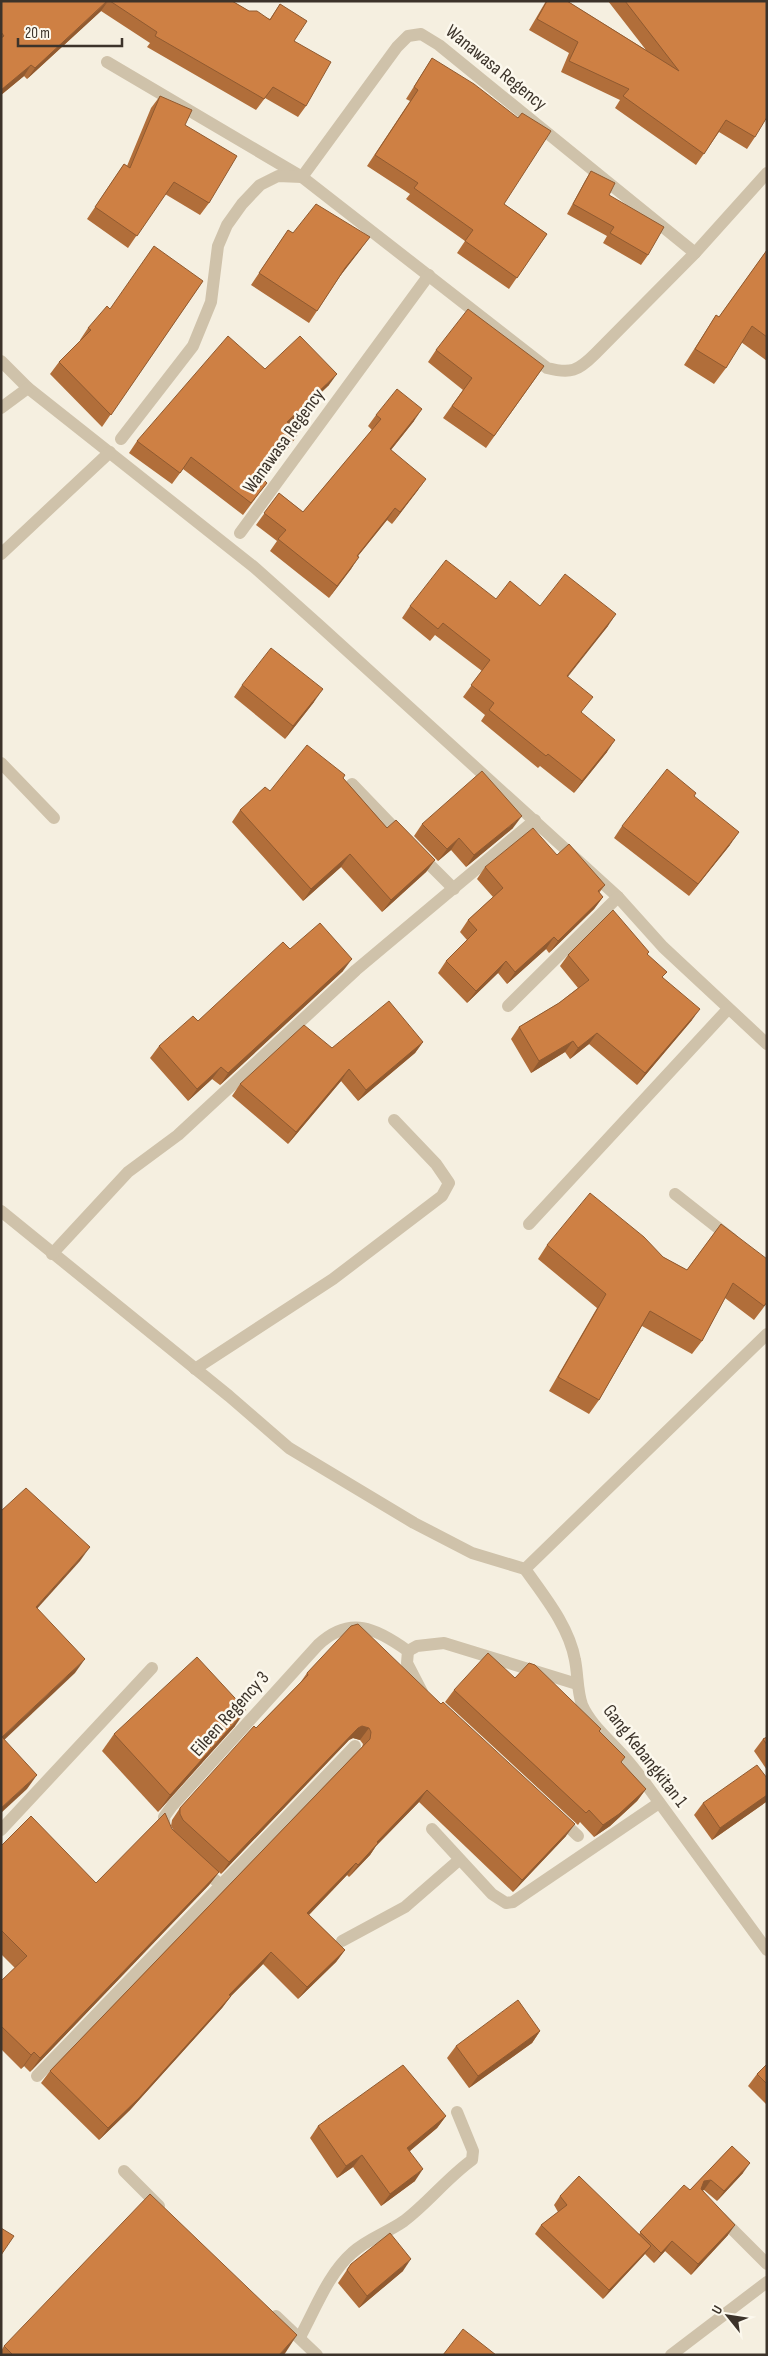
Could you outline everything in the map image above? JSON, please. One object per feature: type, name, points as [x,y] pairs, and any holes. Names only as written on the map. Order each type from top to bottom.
[{"type":"street","name":"Wanawasa Regency","points":[[302,177],[397,47],[408,36],[421,34],[439,45],[695,252]]},
{"type":"street","points":[[108,62],[302,177],[548,368],[565,372],[582,367],[695,252],[767,172]]},
{"type":"street","points":[[121,439],[193,346],[211,302],[218,246],[227,225],[242,204],[260,185],[278,176],[302,177]]},
{"type":"street","name":"Wanawasa Regency","points":[[240,533],[428,275]]},
{"type":"street","points":[[1,361],[28,388],[254,567],[618,897],[664,947],[767,1044]]},
{"type":"street","points":[[1,408],[28,388]]},
{"type":"street","points":[[1,554],[110,452]]},
{"type":"street","points":[[1,763],[54,818]]},
{"type":"street","points":[[352,784],[454,889]]},
{"type":"street","points":[[52,1254],[128,1172],[178,1135],[356,970],[535,820]]},
{"type":"street","points":[[508,1006],[618,897]]},
{"type":"street","points":[[528,1224],[728,1009]]},
{"type":"street","points":[[195,1369],[333,1279],[442,1196],[449,1183],[436,1164],[394,1120]]},
{"type":"street","points":[[675,1194],[744,1248]]},
{"type":"street","points":[[1,1211],[289,1448],[414,1523],[472,1553],[526,1569],[767,1334]]},
{"type":"street","name":"Gang Kebangkitan 1","points":[[526,1569],[550,1604],[568,1637],[575,1659],[577,1684],[583,1706],[598,1730],[619,1750],[767,1950]]},
{"type":"street","name":"Eileen Regency 3","points":[[174,1844],[163,1828],[164,1817],[172,1806],[326,1637],[341,1628],[358,1627],[392,1640],[408,1651]]},
{"type":"street","points":[[430,1698],[422,1692],[411,1674],[407,1662],[408,1651],[417,1646],[444,1643],[577,1684]]},
{"type":"street","points":[[1,1830],[152,1668]]},
{"type":"street","points":[[37,2076],[355,1746]]},
{"type":"street","points":[[432,1829],[459,1860],[499,1900],[506,1903],[513,1902],[658,1803]]},
{"type":"street","points":[[550,1810],[578,1836]]},
{"type":"street","points":[[342,1941],[405,1907],[459,1860]]},
{"type":"street","points":[[194,1862],[221,1885]]},
{"type":"street","points":[[300,2337],[334,2276],[351,2253],[376,2236],[403,2222],[446,2180],[472,2160],[473,2151],[457,2112]]},
{"type":"street","points":[[124,2170],[171,2218]]},
{"type":"street","points":[[714,2211],[767,2264]]},
{"type":"street","points":[[671,2355],[767,2282]]},
{"type":"street","points":[[263,2304],[317,2355]]},
{"type":"building","points":[[1,1],[107,1],[35,68],[31,65],[1,90],[1,38],[4,36],[1,32]]},
{"type":"building","points":[[110,1],[232,1],[249,11],[257,11],[270,20],[280,4],[307,21],[294,41],[331,62],[306,106],[273,87],[264,99],[155,36],[157,32]]},
{"type":"building","points":[[547,1],[567,1],[679,71],[625,1],[767,1],[767,117],[755,137],[726,120],[704,154],[623,96],[629,89],[569,61],[578,42],[537,19]]},
{"type":"building","points":[[432,58],[474,84],[518,118],[522,113],[551,131],[504,204],[547,234],[517,278],[465,241],[473,230],[414,188],[418,183],[375,155],[418,90],[414,87]]},
{"type":"building","points":[[160,96],[192,110],[185,125],[237,156],[209,203],[174,182],[137,236],[95,207],[124,164],[130,168]]},
{"type":"building","points":[[591,171],[615,183],[609,195],[664,227],[648,255],[610,233],[614,227],[573,204]]},
{"type":"building","points":[[316,204],[370,237],[345,268],[317,311],[259,273],[288,230],[293,233]]},
{"type":"building","points":[[154,246],[203,281],[111,415],[59,362],[91,330],[88,328],[107,306],[110,309]]},
{"type":"building","points":[[767,250],[767,337],[752,326],[726,368],[695,349],[716,315],[719,317]]},
{"type":"building","points":[[468,309],[544,366],[494,436],[452,406],[472,378],[436,350]]},
{"type":"building","points":[[228,336],[265,369],[300,336],[337,374],[287,422],[300,431],[263,479],[267,483],[251,503],[191,457],[180,473],[137,441]]},
{"type":"building","points":[[397,389],[422,409],[390,449],[426,479],[400,512],[395,508],[357,556],[359,557],[337,586],[278,539],[286,530],[264,513],[279,493],[303,512],[381,419],[376,415]]},
{"type":"building","points":[[446,560],[496,599],[510,581],[540,606],[565,574],[616,614],[567,676],[593,697],[581,712],[615,740],[582,781],[548,754],[546,756],[489,710],[494,703],[471,685],[490,660],[443,623],[438,629],[410,606]]},
{"type":"building","points":[[271,648],[323,689],[293,726],[242,685]]},
{"type":"building","points":[[307,745],[345,775],[343,778],[387,828],[396,820],[435,860],[391,900],[350,854],[311,889],[240,810],[265,787],[270,791]]},
{"type":"building","points":[[667,769],[696,793],[694,796],[739,832],[698,884],[622,826]]},
{"type":"building","points":[[482,771],[522,816],[474,855],[459,838],[447,849],[422,824]]},
{"type":"building","points":[[533,828],[557,855],[569,844],[605,885],[598,891],[603,897],[558,941],[554,937],[515,972],[506,961],[476,991],[446,961],[477,930],[468,920],[503,888],[485,867]]},
{"type":"building","points":[[613,910],[649,952],[647,954],[667,972],[662,977],[700,1009],[645,1073],[597,1033],[578,1048],[573,1041],[539,1061],[519,1027],[559,1003],[589,980],[568,955]]},
{"type":"building","points":[[320,923],[352,959],[228,1073],[221,1067],[197,1089],[159,1046],[193,1016],[198,1021],[283,942],[290,949]]},
{"type":"building","points":[[389,1001],[423,1042],[366,1090],[349,1069],[296,1132],[240,1084],[304,1025],[332,1048]]},
{"type":"building","points":[[590,1193],[644,1237],[663,1257],[687,1270],[721,1224],[767,1259],[767,1302],[764,1306],[733,1283],[702,1341],[650,1311],[599,1400],[558,1377],[606,1294],[547,1245]]},
{"type":"building","points":[[26,1488],[90,1547],[36,1607],[85,1659],[2,1737],[37,1775],[1,1808],[1,1511]]},
{"type":"building","points":[[358,1624],[441,1704],[443,1702],[575,1824],[522,1880],[427,1790],[377,1842],[358,1865],[356,1863],[307,1913],[345,1950],[307,1987],[271,1952],[229,1995],[231,1996],[139,2098],[108,2128],[50,2071],[370,1739],[371,1732],[369,1728],[362,1726],[358,1728],[229,1862],[183,1820],[180,1808],[254,1726],[256,1728],[308,1675],[307,1673],[351,1626]]},
{"type":"building","points":[[488,1653],[515,1678],[529,1663],[535,1665],[601,1729],[599,1731],[625,1757],[621,1762],[646,1789],[619,1814],[603,1825],[589,1810],[586,1813],[454,1690]]},
{"type":"building","points":[[197,1657],[246,1710],[170,1795],[114,1734]]},
{"type":"building","points":[[767,1737],[767,1745],[763,1739]]},
{"type":"building","points":[[757,1765],[767,1778],[767,1795],[720,1828],[703,1803]]},
{"type":"building","points":[[165,1813],[172,1829],[219,1872],[40,2058],[34,2052],[31,2055],[1,2026],[1,1981],[27,1956],[1,1930],[1,1846],[31,1816],[96,1883]]},
{"type":"building","points":[[518,2000],[540,2031],[478,2076],[456,2046]]},
{"type":"building","points":[[767,2064],[767,2084],[757,2074]]},
{"type":"building","points":[[403,2065],[446,2116],[407,2148],[423,2169],[390,2194],[362,2155],[346,2166],[318,2126]]},
{"type":"building","points":[[732,2146],[750,2163],[724,2191],[711,2180],[704,2181],[701,2189],[735,2225],[698,2264],[672,2241],[661,2253],[640,2232],[684,2185],[690,2190]]},
{"type":"building","points":[[579,2176],[651,2246],[609,2290],[541,2225],[567,2205],[560,2196]]},
{"type":"building","points":[[150,2194],[297,2335],[279,2355],[13,2355],[4,2346]]},
{"type":"building","points":[[1,2228],[14,2236],[1,2255]]},
{"type":"building","points":[[390,2233],[411,2259],[367,2296],[347,2270],[351,2264]]},
{"type":"building","points":[[463,2329],[496,2355],[443,2355]]}]
